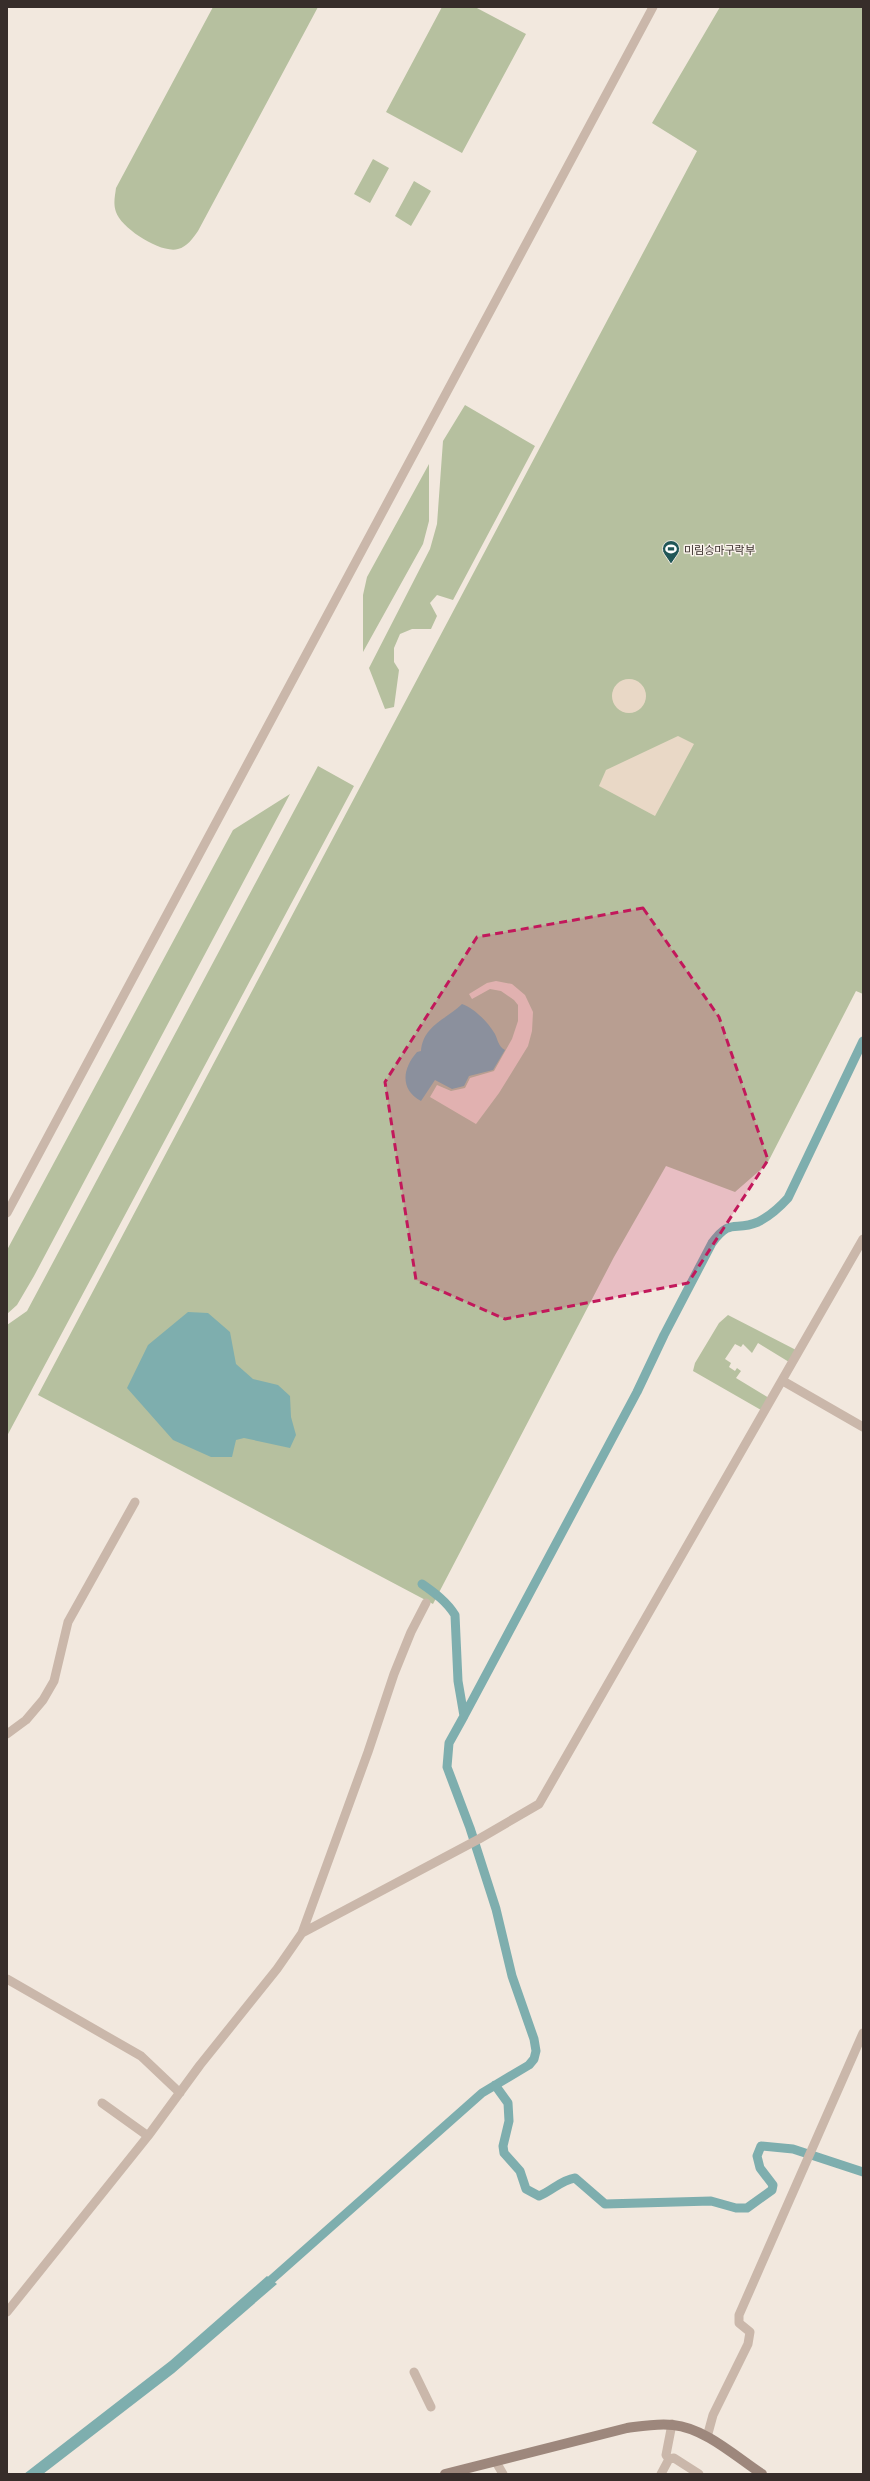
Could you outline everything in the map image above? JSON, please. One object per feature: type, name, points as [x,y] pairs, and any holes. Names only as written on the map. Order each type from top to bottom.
[{"type":"street","points":[[7,1213],[653,7]]},
{"type":"street","points":[[302,1933],[479,1839],[540,1804],[706,1510],[783,1382],[863,1239]]},
{"type":"street","points":[[783,1382],[863,1427]]},
{"type":"street","points":[[7,1734],[26,1720],[50,1688],[68,1622],[135,1502]]},
{"type":"street","points":[[7,2312],[148,2136],[277,1969],[302,1933],[368,1752],[394,1674],[411,1632],[426,1603]]},
{"type":"street","points":[[7,1979],[141,2056],[180,2093]]},
{"type":"street","points":[[706,2437],[713,2415],[748,2344],[750,2332],[739,2323],[739,2315],[863,2033]]},
{"type":"street","points":[[102,2103],[148,2136]]},
{"type":"street","points":[[414,2372],[431,2407]]},
{"type":"street","points":[[669,2458],[666,2455],[672,2424]]},
{"type":"street","points":[[445,2474],[627,2428],[672,2424],[706,2437],[762,2474]]},
{"type":"street","points":[[661,2474],[669,2458]]},
{"type":"street","points":[[669,2458],[674,2458],[699,2474]]},
{"type":"street","points":[[496,2462],[503,2474]]},
{"type":"highlighted area","points":[[643,908],[719,1017],[768,1160],[688,1283],[505,1319],[416,1280],[385,1082],[477,937]]},
{"type":"green space","points":[[213,7],[318,7],[198,231],[190,242],[181,248],[171,250],[152,244],[125,225],[119,218],[115,209],[114,200],[116,188]]},
{"type":"green space","points":[[442,7],[475,7],[526,34],[462,153],[386,112]]},
{"type":"green space","name":"미림승마구락부","points":[[720,7],[863,7],[863,994],[856,991],[767,1164],[735,1192],[666,1166],[614,1257],[433,1604],[38,1395],[697,151],[652,123]]},
{"type":"green space","points":[[373,159],[389,168],[370,203],[354,194]]},
{"type":"green space","points":[[414,181],[431,191],[411,226],[395,216]]},
{"type":"green space","points":[[465,405],[535,446],[453,600],[437,595],[430,603],[437,616],[431,629],[412,629],[400,634],[394,648],[394,662],[399,670],[394,707],[385,709],[369,668],[430,549],[437,524],[443,441]]},
{"type":"green space","points":[[429,464],[429,521],[423,544],[363,652],[363,595],[367,577]]},
{"type":"green space","points":[[318,766],[354,786],[7,1436],[7,1325],[27,1311]]},
{"type":"green space","points":[[290,794],[34,1276],[17,1305],[7,1314],[7,1250],[233,830]]},
{"type":"green space","points":[[728,1315],[796,1350],[789,1362],[758,1343],[752,1353],[743,1344],[741,1347],[735,1344],[725,1359],[731,1363],[729,1367],[735,1371],[737,1368],[741,1371],[736,1378],[769,1398],[761,1410],[693,1371],[695,1363],[719,1323]]},
{"type":"shaded area","points":[[632,679],[641,684],[645,689],[645,703],[641,708],[636,712],[626,713],[622,712],[613,703],[612,693],[613,689],[622,680]]},
{"type":"shaded area","points":[[678,736],[694,744],[655,816],[599,786],[606,770]]},
{"type":"shaded area","points":[[496,981],[512,984],[525,995],[533,1012],[532,1031],[528,1046],[499,1093],[476,1124],[430,1097],[437,1085],[451,1091],[465,1088],[470,1078],[494,1071],[512,1039],[518,1021],[518,1005],[514,1000],[501,991],[490,989],[472,999],[469,994],[487,983]]},
{"type":"water","points":[[462,1004],[476,1012],[485,1020],[495,1034],[500,1045],[505,1050],[493,1070],[469,1076],[464,1086],[452,1089],[435,1080],[421,1101],[409,1091],[406,1079],[408,1065],[417,1052],[421,1051],[423,1042],[430,1029]]},
{"type":"water","points":[[188,1312],[208,1313],[230,1332],[236,1364],[253,1379],[278,1385],[290,1396],[291,1417],[296,1435],[290,1448],[244,1438],[236,1440],[232,1457],[211,1457],[173,1440],[127,1388],[148,1345]]},
{"type":"water","points":[[267,2276],[277,2284],[174,2373],[43,2474],[24,2474],[170,2361]]},
{"type":"waterway","points":[[464,1716],[637,1392],[664,1335],[712,1243],[724,1230],[733,1226],[750,1225],[762,1220],[774,1212],[788,1198],[863,1041]]},
{"type":"waterway","points":[[263,2287],[482,2093],[529,2065],[534,2059],[536,2051],[534,2039],[512,1976],[496,1909],[470,1828],[447,1767],[449,1743],[464,1716],[458,1681],[455,1615],[440,1598],[422,1584]]},
{"type":"waterway","points":[[495,2085],[508,2103],[509,2121],[503,2146],[504,2153],[520,2171],[526,2189],[539,2196],[561,2183],[575,2178],[605,2204],[711,2201],[736,2208],[747,2208],[772,2190],[773,2185],[760,2168],[757,2156],[761,2146],[793,2149],[863,2172]]},
{"type":"place","name":"미림승마구락부","points":[[671,564]]}]
